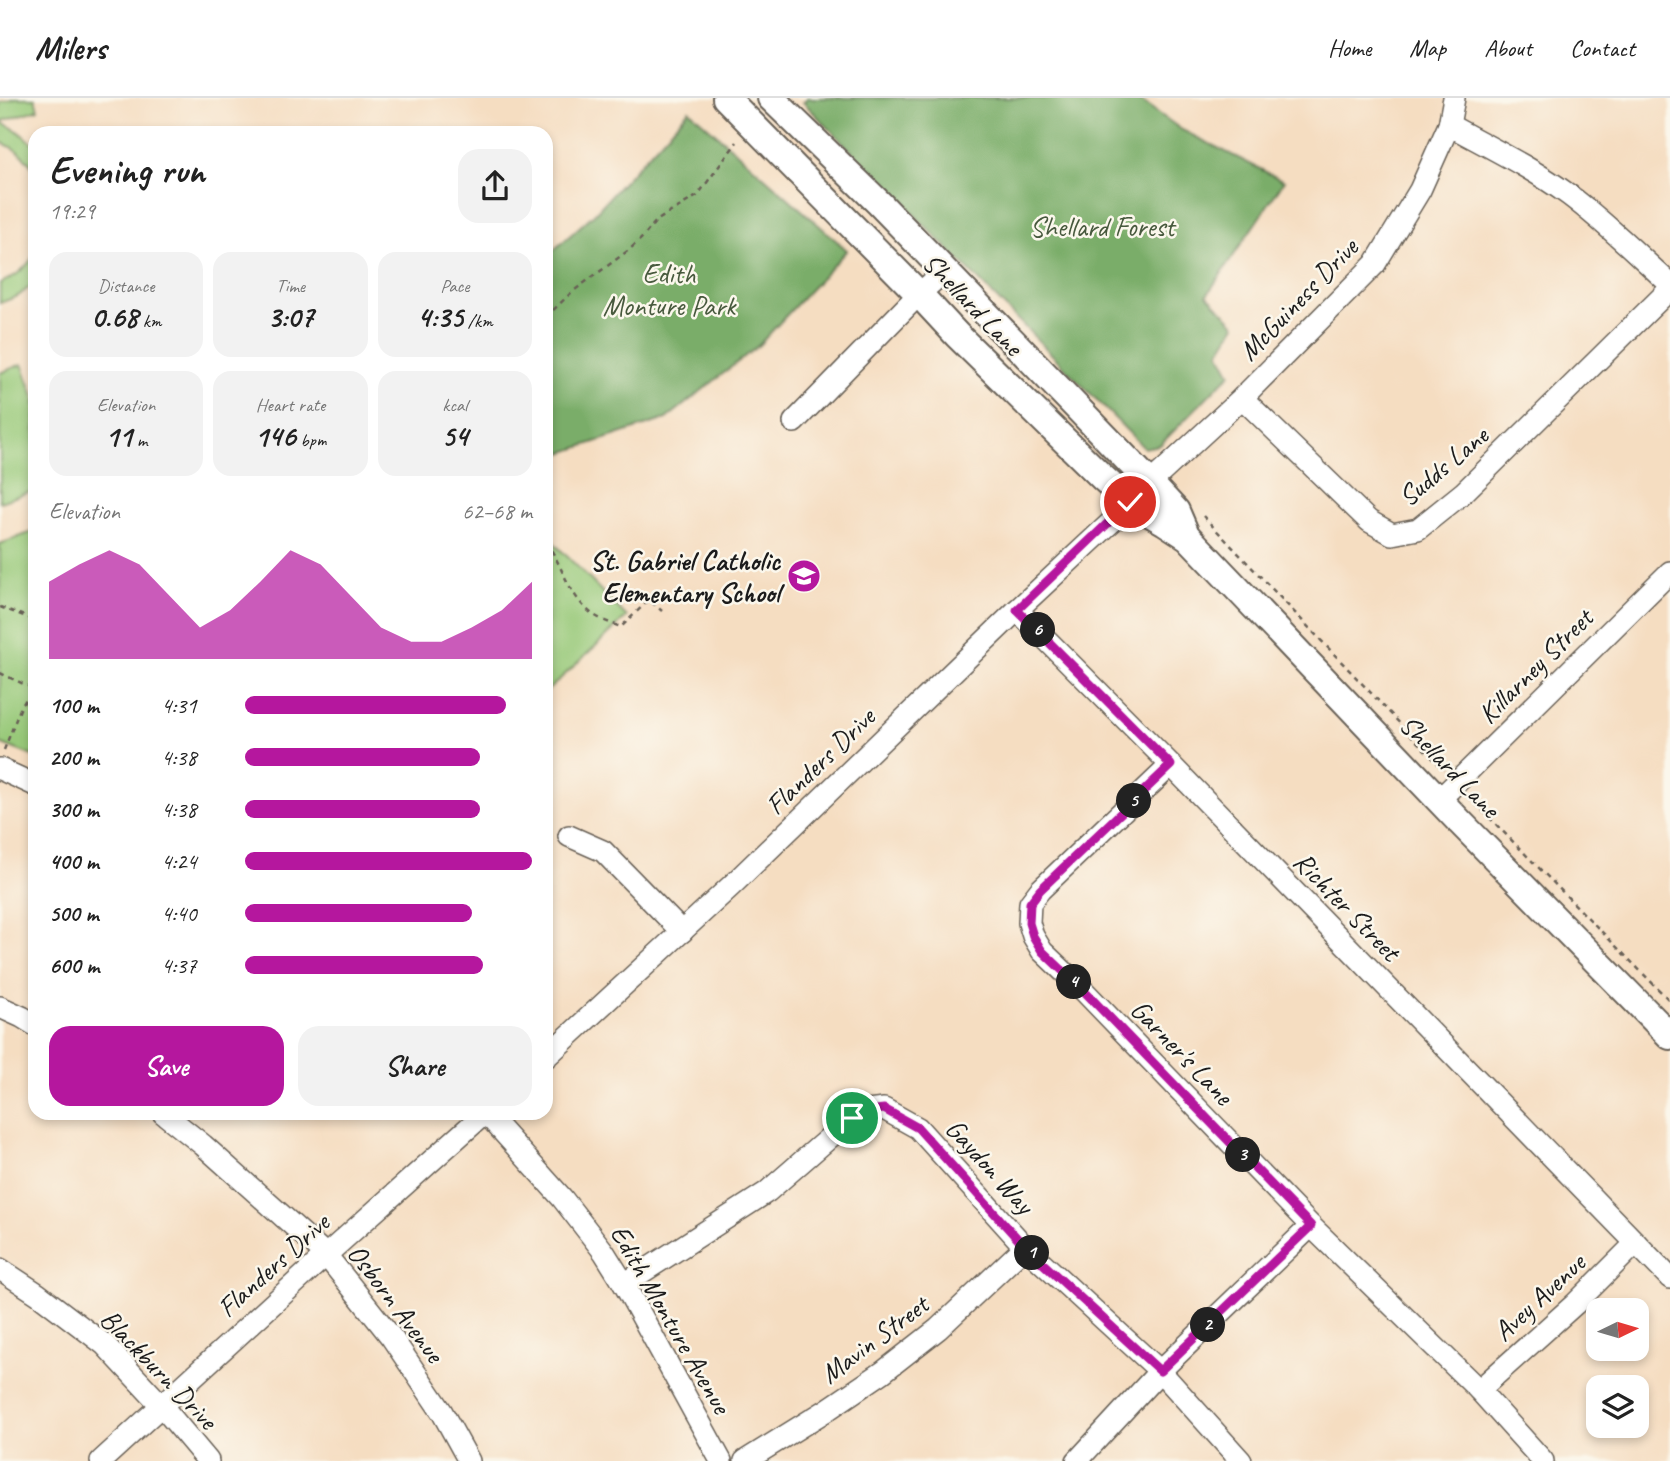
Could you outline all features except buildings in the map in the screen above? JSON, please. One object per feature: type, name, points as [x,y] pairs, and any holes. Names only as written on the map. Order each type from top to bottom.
[{"type":"main road","name":"Shellard Lane","points":[[726,98],[957,335],[1093,468],[1130,502],[1188,537],[1447,792],[1670,1036]]},
{"type":"main road","name":"Shellard Lane","points":[[771,98],[879,203],[1150,483],[1176,512],[1188,537]]},
{"type":"street","name":"McGuiness Drive","points":[[1130,502],[1242,398],[1375,264],[1420,190],[1449,125],[1454,98]]},
{"type":"street","points":[[1449,125],[1568,194],[1597,217],[1670,286]]},
{"type":"street","points":[[794,422],[919,294],[945,271]]},
{"type":"street","name":"Sudds Lane","points":[[1242,398],[1369,521],[1391,534],[1418,529],[1464,492],[1670,286]]},
{"type":"street","name":"Flanders Drive","points":[[553,1051],[741,877],[1130,502]]},
{"type":"street","name":"Killarney Street","points":[[1447,792],[1670,572]]},
{"type":"street","name":"Richter Street","points":[[1017,610],[1670,1278]]},
{"type":"street","points":[[1,762],[28,780]]},
{"type":"street","name":"Garner's Lane","points":[[1171,765],[1040,890],[1030,903],[1029,923],[1033,936],[1042,951],[1311,1226],[1479,1391],[1543,1461]]},
{"type":"street","points":[[569,836],[603,851],[682,932]]},
{"type":"street","points":[[0,1007],[28,1021]]},
{"type":"street","name":"Gaydon Way","points":[[624,1284],[767,1192],[852,1118],[868,1111],[884,1109],[918,1128],[1025,1247],[1160,1371],[1241,1461]]},
{"type":"street","name":"Osborn Avenue","points":[[172,1120],[326,1255],[392,1338],[442,1412],[468,1461]]},
{"type":"street","name":"Flanders Drive","points":[[100,1461],[478,1120]]},
{"type":"street","name":"Edith Monture Avenue","points":[[492,1120],[562,1198],[604,1251],[721,1461]]},
{"type":"street","points":[[1077,1461],[1160,1371],[1311,1226]]},
{"type":"street","name":"Avey Avenue","points":[[1479,1391],[1575,1304],[1636,1243]]},
{"type":"street","name":"Mavin Street","points":[[745,1461],[883,1372],[938,1329],[1025,1247]]},
{"type":"street","name":"Blackburn Drive","points":[[0,1269],[105,1345],[208,1461]]},
{"type":"path","points":[[553,310],[572,292],[629,250],[656,221],[697,196],[744,133]]},
{"type":"path","points":[[1197,510],[1442,768],[1447,792],[1670,1001]]},
{"type":"path","points":[[553,555],[580,601],[590,612],[605,621],[621,627],[649,600],[662,611]]},
{"type":"path","points":[[0,607],[28,617]]},
{"type":"path","points":[[0,673],[28,686]]},
{"type":"path","points":[[1,762],[9,735],[28,695]]},
{"type":"green space","points":[[15,98],[35,98],[38,109],[0,122],[0,103]]},
{"type":"green space","name":"Shellard Forest","points":[[807,98],[1137,98],[1182,130],[1284,181],[1207,295],[1236,325],[1219,352],[1231,374],[1160,445],[1144,448],[803,102]]},
{"type":"green space","name":"Edith Monture Park","points":[[689,110],[847,250],[759,345],[666,419],[553,456],[553,251],[595,213]]},
{"type":"green space","points":[[0,122],[28,139],[28,162],[20,154],[0,142]]},
{"type":"green space","points":[[28,263],[28,288],[18,296],[0,303],[0,283],[20,272]]},
{"type":"green space","points":[[22,364],[28,380],[28,492],[0,502],[0,373]]},
{"type":"green space","points":[[28,534],[28,754],[0,743],[0,544]]},
{"type":"green space","points":[[553,542],[627,617],[553,686]]},
{"type":"place","name":"St. Gabriel Catholic Elementary School","points":[[804,576]]},
{"type":"route","points":[[852,1118],[868,1111],[884,1109],[918,1128],[1025,1247],[1160,1371],[1311,1226],[1042,951],[1029,923],[1030,903],[1040,890],[1171,765],[1017,610],[1130,502]]}]
